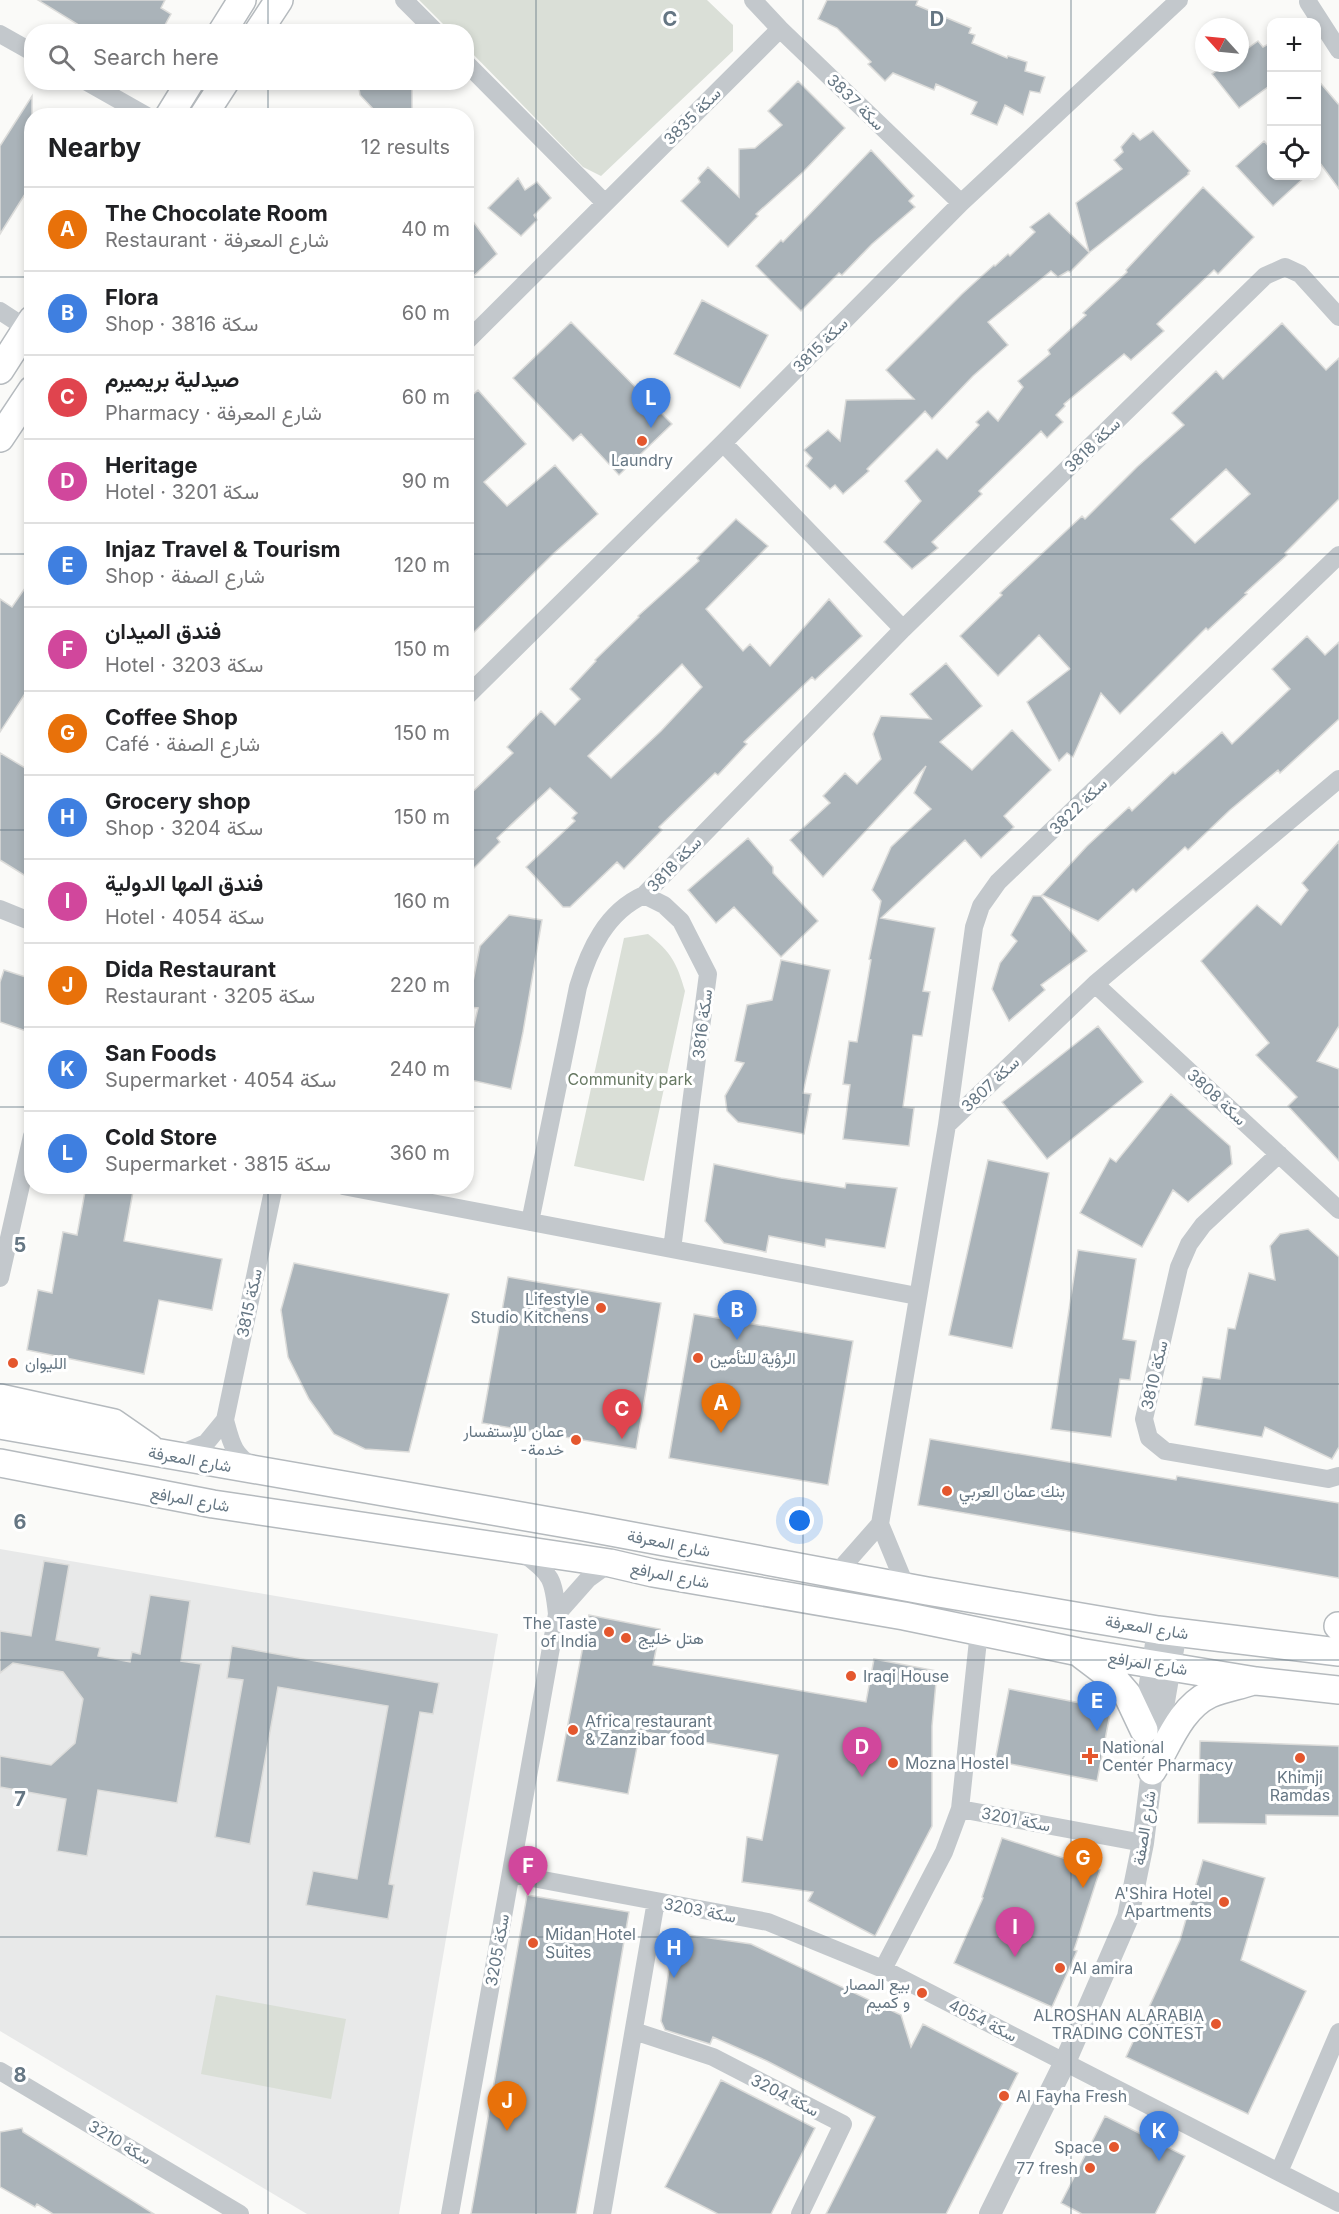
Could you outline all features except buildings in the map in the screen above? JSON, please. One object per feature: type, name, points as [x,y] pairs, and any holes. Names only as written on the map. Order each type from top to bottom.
[{"type":"main road","points":[[227,24],[242,0]]},
{"type":"main road","points":[[263,24],[279,0]]},
{"type":"main road","points":[[174,108],[185,90]]},
{"type":"main road","points":[[208,108],[220,90]]},
{"type":"main road","points":[[0,370],[24,332]]},
{"type":"main road","points":[[0,438],[24,402]]},
{"type":"main road","points":[[0,1398],[114,1423],[166,1455]]},
{"type":"main road","name":"شارع المعرفة","points":[[0,1425],[264,1473],[584,1527],[906,1587],[1167,1631],[1339,1652]]},
{"type":"main road","name":"شارع المرافع","points":[[0,1463],[213,1504],[610,1563],[676,1577],[904,1616],[1079,1653],[1256,1681],[1339,1690]]},
{"type":"main road","points":[[1079,1653],[1115,1680],[1127,1694],[1144,1730]]},
{"type":"main road","points":[[1152,1771],[1180,1721],[1199,1701],[1210,1694],[1256,1681]]},
{"type":"street","points":[[404,0],[427,24]]},
{"type":"street","name":"سكة 3837","points":[[753,0],[780,29],[961,203]]},
{"type":"street","name":"سكة 3815","points":[[474,689],[961,203],[1179,0]]},
{"type":"street","points":[[1308,1],[1339,50]]},
{"type":"street","name":"سكة 3835","points":[[474,334],[780,29]]},
{"type":"street","points":[[0,34],[24,48]]},
{"type":"street","points":[[474,71],[605,203]]},
{"type":"street","points":[[101,90],[133,108]]},
{"type":"street","name":"سكة 3818","points":[[530,1222],[578,987],[586,961],[596,940],[608,923],[628,903],[644,896],[903,629],[1265,276],[1285,267],[1300,274],[1339,317]]},
{"type":"street","points":[[0,310],[24,322]]},
{"type":"street","points":[[723,443],[903,629]]},
{"type":"street","name":"سكة 3822","points":[[947,1125],[974,927],[981,906],[998,882],[1339,555]]},
{"type":"street","name":"سكة 3807","points":[[880,1524],[947,1125],[1095,984],[1339,779]]},
{"type":"street","name":"سكة 3816","points":[[644,896],[664,905],[681,921],[708,974],[672,1249]]},
{"type":"street","points":[[0,909],[24,919]]},
{"type":"street","name":"سكة 3808","points":[[1095,984],[1339,1210]]},
{"type":"street","name":"سكة 3810","points":[[1279,1154],[1203,1225],[1189,1244],[1179,1266],[1144,1419],[1149,1438],[1165,1451],[1328,1479],[1339,1476]]},
{"type":"street","points":[[0,1278],[2,1254],[24,1167]]},
{"type":"street","name":"سكة 3815","points":[[166,1455],[187,1453],[206,1443],[225,1420],[272,1194]]},
{"type":"street","points":[[385,1194],[918,1296]]},
{"type":"street","points":[[225,1420],[233,1446],[242,1461],[264,1473]]},
{"type":"street","points":[[836,1574],[880,1524],[906,1587]]},
{"type":"street","name":"سكة 3205","points":[[450,2214],[557,1614],[554,1589],[548,1572],[517,1549]]},
{"type":"street","points":[[557,1614],[588,1579],[610,1563]]},
{"type":"street","name":"سكة 3201","points":[[883,1969],[945,1852],[960,1809],[980,1631]]},
{"type":"street","name":"شارع الصفة","points":[[990,2214],[1065,2062],[1128,1917],[1143,1843],[1167,1631]]},
{"type":"street","name":"شارع الصفة","points":[[1152,1771],[1144,1730],[1162,1665]]},
{"type":"street","name":"سكة 3201","points":[[960,1809],[1143,1843]]},
{"type":"street","name":"سكة 3203","points":[[511,1874],[768,1922],[883,1969]]},
{"type":"street","points":[[602,2214],[656,1901]]},
{"type":"street","name":"سكة 4054","points":[[883,1969],[1339,2203]]},
{"type":"street","name":"سكة 3204","points":[[634,2031],[712,2057],[843,2124],[800,2214]]},
{"type":"street","points":[[1279,2172],[1339,2032]]},
{"type":"street","name":"سكة 3210","points":[[0,2071],[240,2214]]},
{"type":"shaded area","points":[[0,1549],[498,1634],[399,2214],[307,2214],[0,2031]]},
{"type":"green space","points":[[419,0],[707,0],[733,25],[733,51],[601,176],[583,167],[474,55],[474,24],[443,24]]},
{"type":"green space","name":"Community park","points":[[648,934],[672,959],[685,991],[644,1181],[574,1166],[624,938]]},
{"type":"green space","points":[[216,1995],[346,2019],[331,2099],[201,2074]]},
{"type":"place","name":"Cold Store","points":[[651,428]]},
{"type":"place","name":"Laundry","points":[[642,441]]},
{"type":"place","name":"Lifestyle Studio Kitchens","points":[[601,1308]]},
{"type":"place","name":"Flora","points":[[737,1340]]},
{"type":"place","name":"الرؤية للتأمين","points":[[698,1358]]},
{"type":"place","name":"الليوان","points":[[13,1363]]},
{"type":"place","name":"The Chocolate Room","points":[[721,1433]]},
{"type":"place","name":"صيدلية بريميرم","points":[[622,1439]]},
{"type":"place","name":"عمان للإستفسار -خدمة","points":[[576,1440]]},
{"type":"place","name":"بنك عمان العربي","points":[[947,1491]]},
{"type":"place","name":"The Taste of India","points":[[609,1632]]},
{"type":"place","name":"هتل خلیج","points":[[626,1638]]},
{"type":"place","name":"Iraqi House","points":[[851,1676]]},
{"type":"place","name":"Africa restaurant & Zanzibar food","points":[[573,1730]]},
{"type":"place","name":"Injaz Travel & Tourism","points":[[1097,1731]]},
{"type":"place","name":"National Center Pharmacy","points":[[1090,1756]]},
{"type":"place","name":"Khimji Ramdas","points":[[1300,1758]]},
{"type":"place","name":"Mozna Hostel","points":[[893,1763]]},
{"type":"place","name":"Heritage","points":[[862,1777]]},
{"type":"place","name":"Coffee Shop","points":[[1083,1888]]},
{"type":"place","name":"فندق الميدان","points":[[528,1896]]},
{"type":"place","name":"A'Shira Hotel Apartments","points":[[1224,1902]]},
{"type":"place","name":"Midan Hotel Suites","points":[[533,1943]]},
{"type":"place","name":"فندق المها الدولية","points":[[1015,1957]]},
{"type":"place","name":"Al amira","points":[[1060,1968]]},
{"type":"place","name":"Grocery shop","points":[[674,1978]]},
{"type":"place","name":"بيع المصار و كميم","points":[[922,1993]]},
{"type":"place","name":"ALROSHAN ALARABIA TRADING CONTEST","points":[[1216,2024]]},
{"type":"place","name":"Al Fayha Fresh","points":[[1004,2096]]},
{"type":"place","name":"Dida Restaurant","points":[[507,2131]]},
{"type":"place","name":"Space","points":[[1114,2147]]},
{"type":"place","name":"San Foods","points":[[1159,2161]]},
{"type":"place","name":"77 fresh","points":[[1090,2168]]}]
